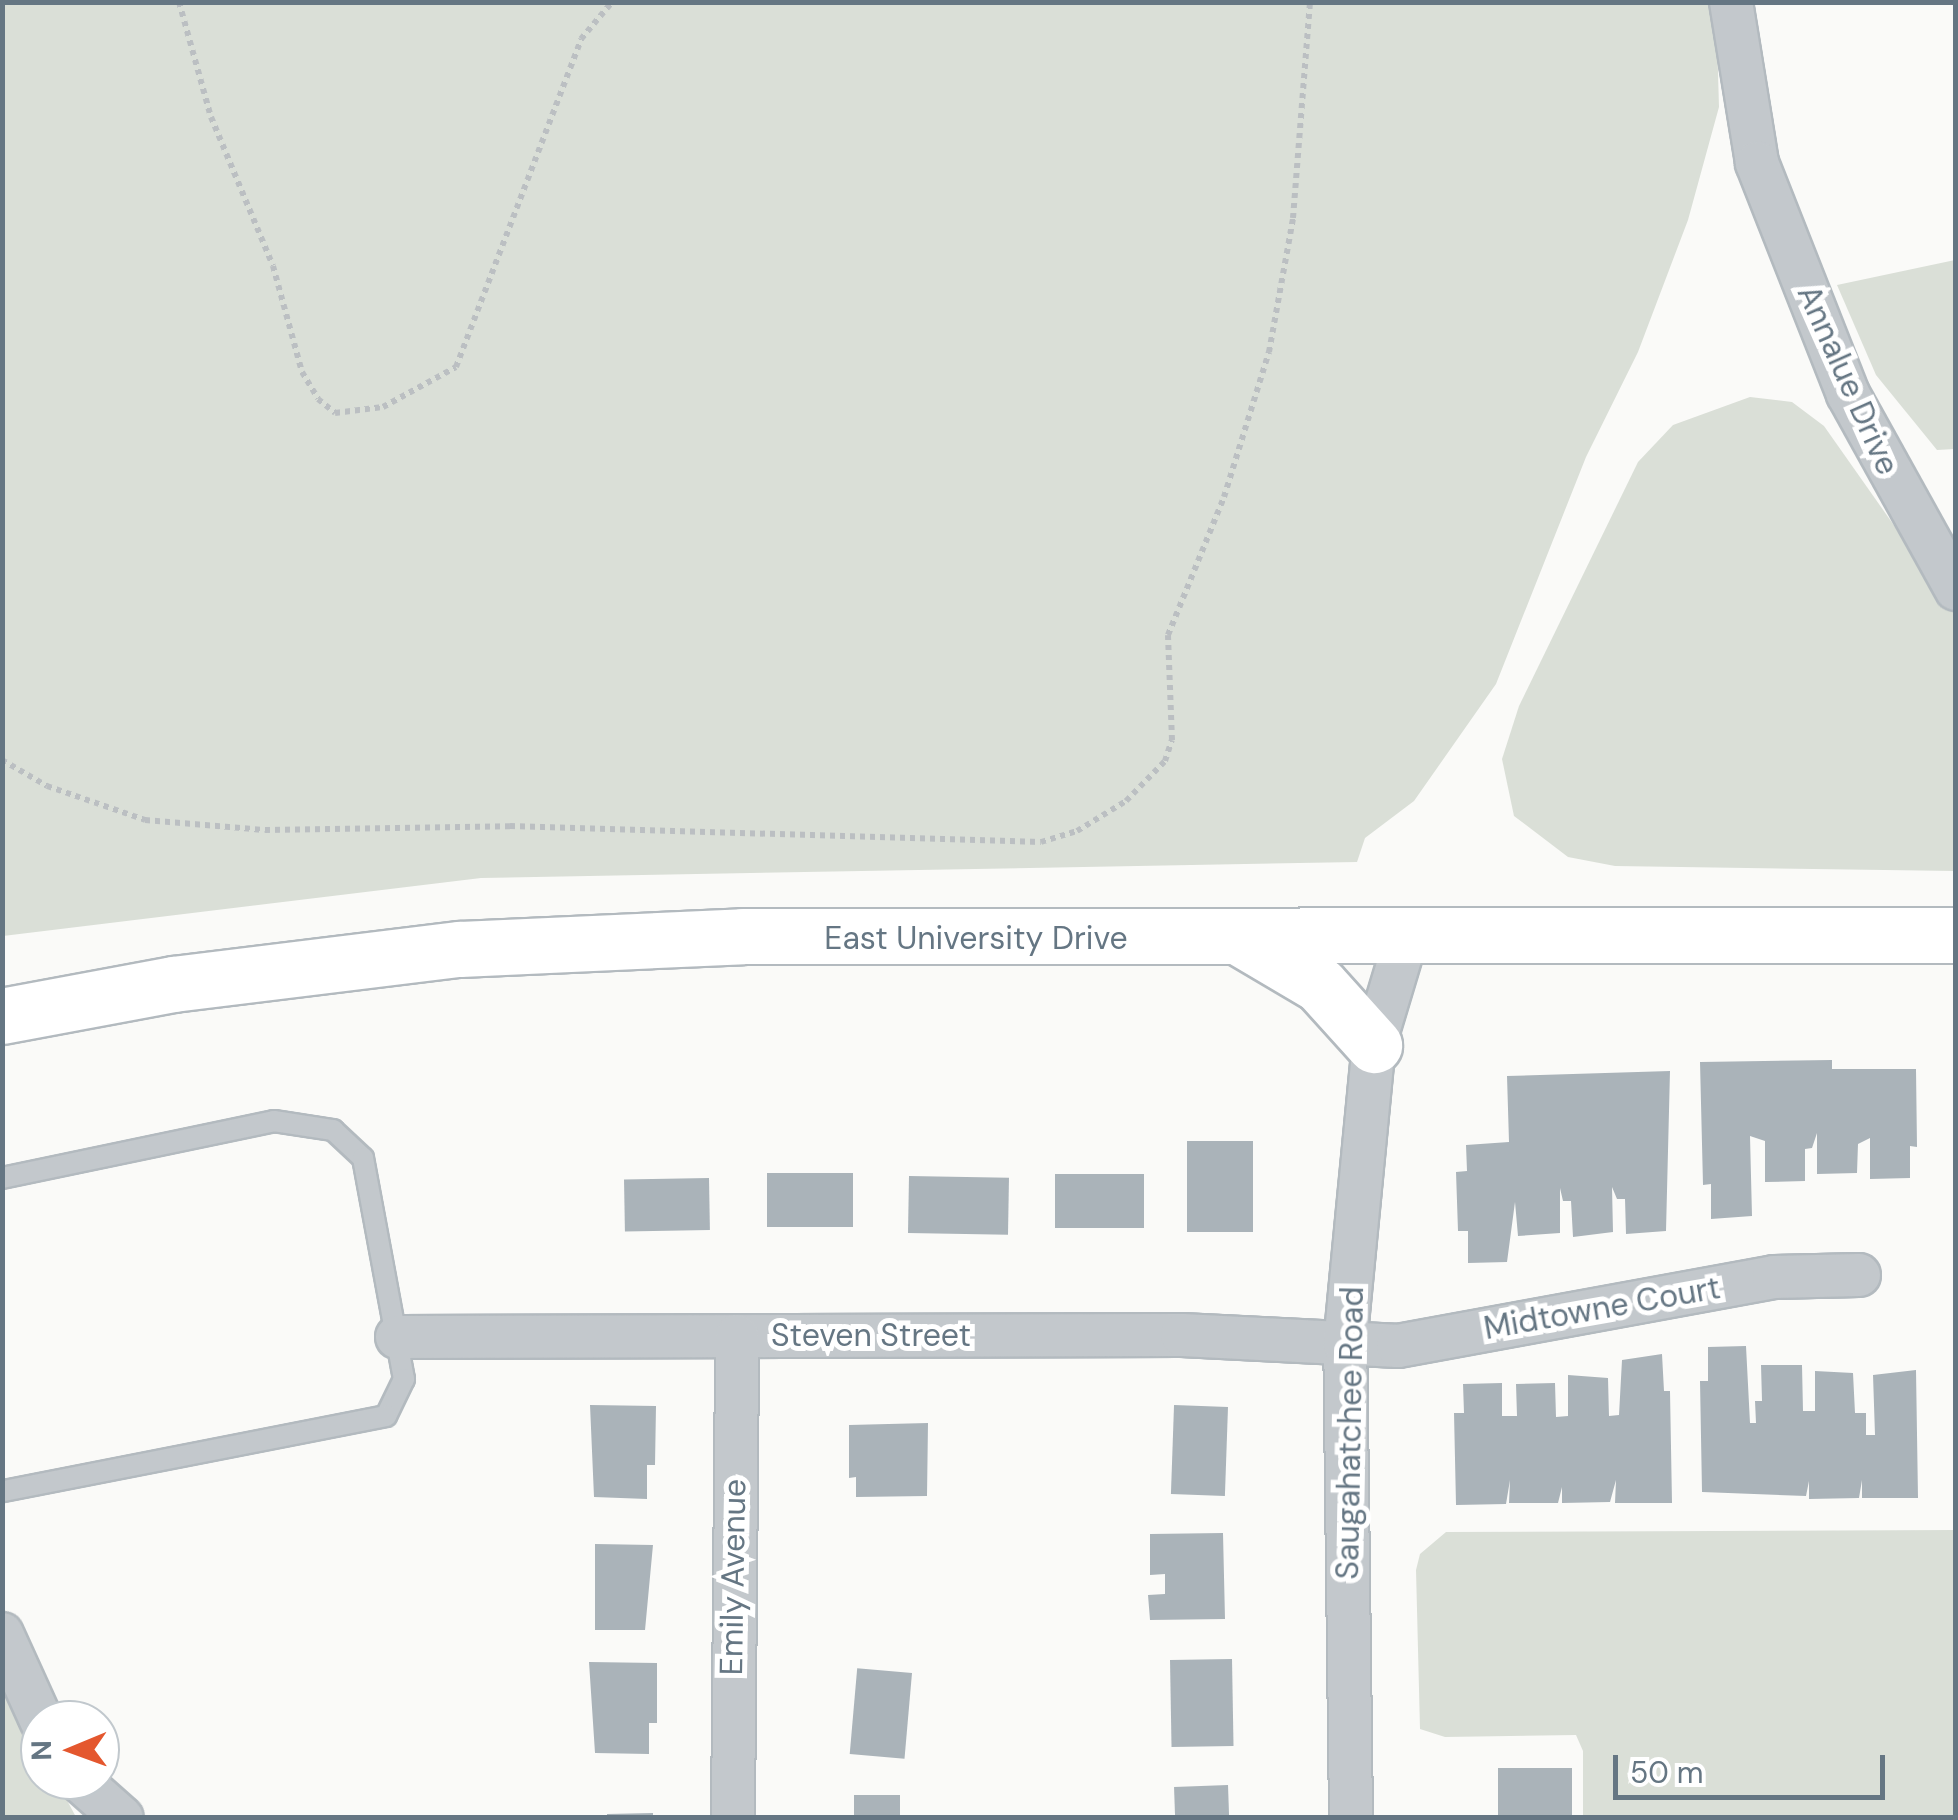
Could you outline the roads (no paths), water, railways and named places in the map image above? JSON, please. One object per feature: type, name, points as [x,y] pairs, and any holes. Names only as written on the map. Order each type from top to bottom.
[{"type":"main road","name":"East University Drive","points":[[2,1016],[174,984],[460,949],[743,936],[1244,940],[1407,935],[1956,935]]},
{"type":"main road","points":[[1244,940],[1320,986],[1374,1046]]},
{"type":"street","name":"Annalue Drive","points":[[1731,2],[1757,162],[1848,394],[1956,589]]},
{"type":"street","name":"Saugahatchee Road","points":[[1351,1818],[1345,1344],[1374,1046],[1407,935]]},
{"type":"street","name":"Midtowne Court","points":[[1345,1344],[1398,1346],[1774,1276],[1859,1275]]},
{"type":"street","name":"Steven Street","points":[[398,1338],[1182,1335],[1345,1344]]},
{"type":"street","name":"Emily Avenue","points":[[733,1818],[738,1336]]},
{"type":"street","points":[[2,1634],[33,1700]]},
{"type":"street","points":[[102,1800],[122,1818]]},
{"type":"lane","points":[[2,1178],[274,1121],[333,1130],[363,1158],[404,1379],[386,1416],[2,1491]]}]
